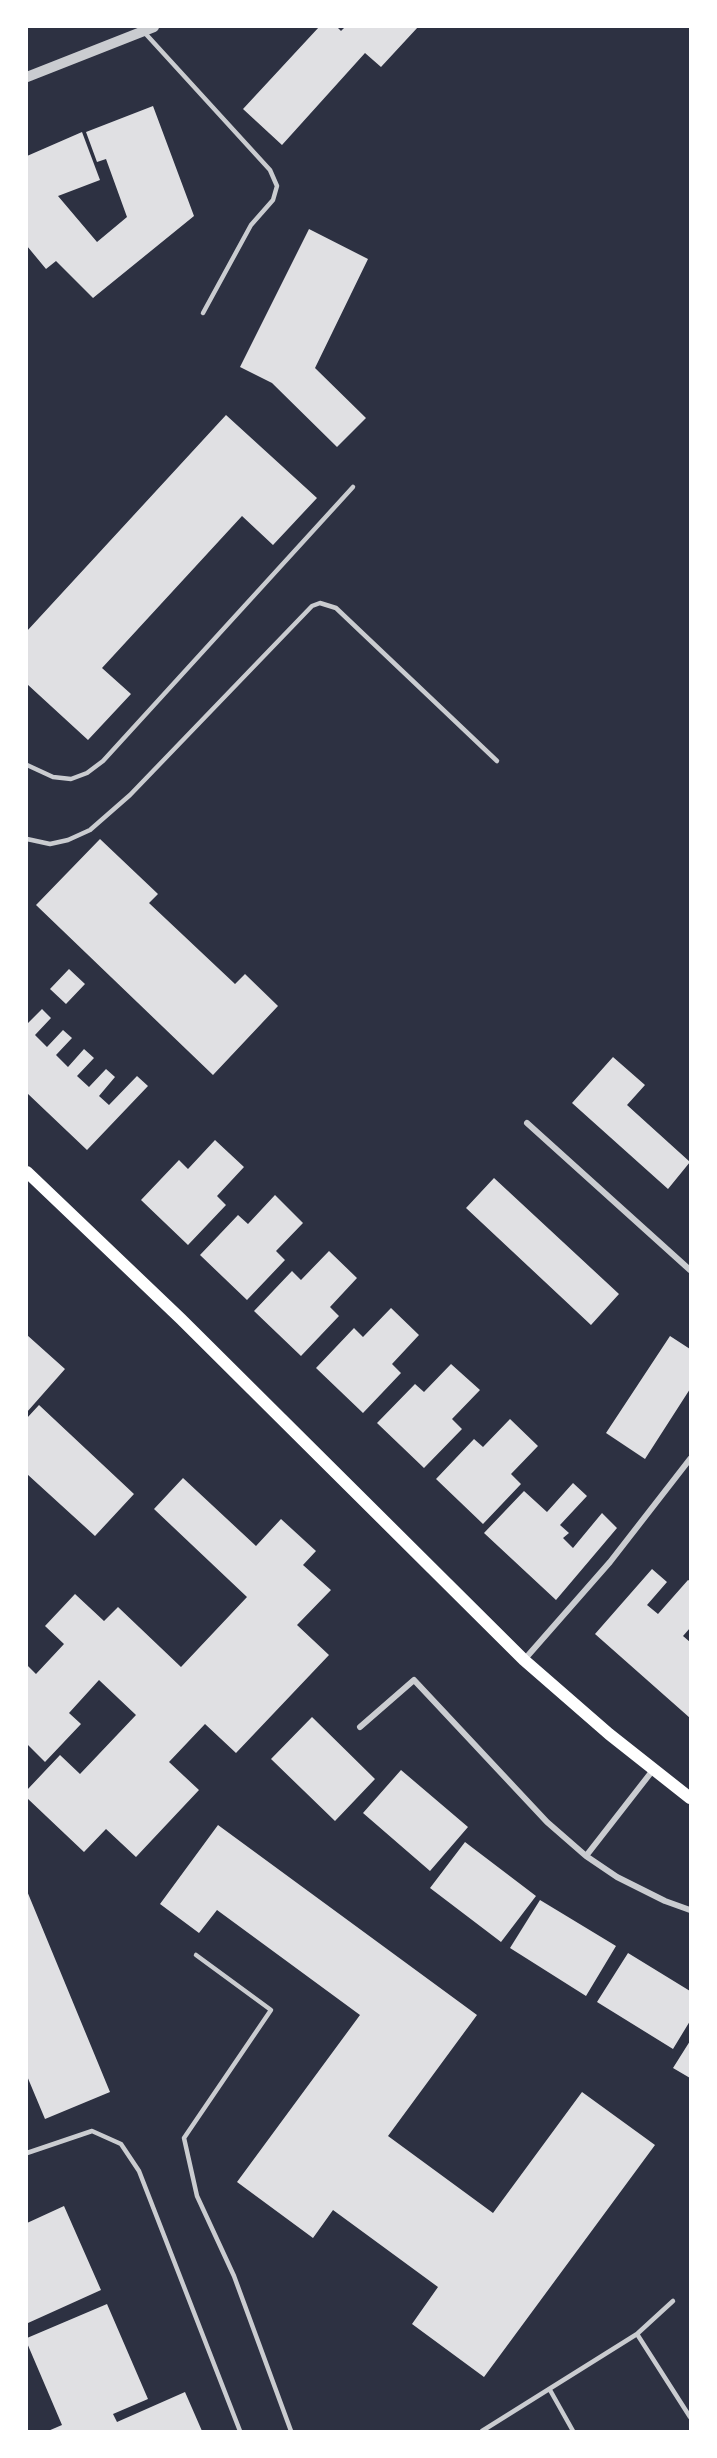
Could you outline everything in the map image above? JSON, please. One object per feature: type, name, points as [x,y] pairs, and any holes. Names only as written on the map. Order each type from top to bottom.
[{"type":"main road","points":[[27,1172],[181,1318],[524,1660],[653,1770],[690,1798]]},
{"type":"street","points":[[27,77],[149,29]]},
{"type":"street","points":[[527,1123],[690,1270]]},
{"type":"street","points":[[524,1660],[610,1562],[690,1459]]},
{"type":"street","points":[[360,1727],[414,1680],[547,1822],[586,1856],[617,1877],[665,1901],[690,1910]]},
{"type":"street","points":[[586,1856],[653,1770]]},
{"type":"lane","points":[[149,29],[270,170],[277,186],[273,200],[251,225],[203,313]]},
{"type":"lane","points":[[27,765],[53,777],[72,779],[87,773],[103,761],[354,487]]},
{"type":"lane","points":[[27,839],[50,844],[68,840],[90,830],[130,795],[312,606],[320,603],[336,608],[497,761]]},
{"type":"lane","points":[[196,1955],[271,2010],[184,2138],[197,2196],[234,2276],[291,2431]]},
{"type":"lane","points":[[27,2153],[92,2131],[120,2144],[139,2171],[240,2431]]},
{"type":"lane","points":[[482,2431],[637,2334],[673,2301]]},
{"type":"lane","points":[[637,2334],[690,2417]]},
{"type":"lane","points":[[550,2390],[573,2431]]},
{"type":"building","points":[[319,27],[337,27],[341,31],[345,27],[418,27],[381,67],[365,53],[282,145],[243,109]]},
{"type":"building","points":[[153,106],[194,216],[93,298],[56,261],[46,269],[27,246],[27,156],[82,132],[100,180],[58,196],[97,242],[127,217],[106,159],[97,162],[86,132]]},
{"type":"building","points":[[309,229],[368,259],[315,368],[366,418],[337,447],[272,383],[240,367]]},
{"type":"building","points":[[226,415],[317,498],[273,545],[242,516],[102,668],[131,694],[88,740],[27,684],[27,631]]},
{"type":"building","points":[[100,839],[158,894],[149,903],[235,984],[245,974],[278,1006],[213,1075],[36,905]]},
{"type":"building","points":[[69,969],[85,984],[66,1004],[50,989]]},
{"type":"building","points":[[42,1009],[51,1018],[35,1035],[47,1047],[63,1030],[72,1038],[56,1055],[68,1067],[84,1049],[94,1058],[77,1076],[89,1087],[106,1069],[115,1077],[99,1096],[109,1105],[137,1076],[148,1086],[87,1150],[27,1093],[27,1024]]},
{"type":"building","points":[[613,1057],[645,1085],[627,1105],[690,1162],[668,1189],[572,1103]]},
{"type":"building","points":[[215,1140],[244,1167],[217,1196],[226,1205],[188,1245],[141,1200],[179,1160],[188,1169]]},
{"type":"building","points":[[494,1178],[619,1294],[591,1325],[466,1208]]},
{"type":"building","points":[[275,1195],[303,1223],[276,1251],[285,1260],[247,1300],[200,1255],[238,1215],[248,1224]]},
{"type":"building","points":[[329,1251],[357,1278],[330,1307],[339,1316],[301,1356],[254,1311],[292,1271],[301,1280]]},
{"type":"building","points":[[391,1308],[419,1335],[392,1364],[401,1373],[363,1413],[316,1368],[354,1328],[363,1337]]},
{"type":"building","points":[[27,1335],[65,1369],[27,1412]]},
{"type":"building","points":[[670,1336],[690,1349],[690,1389],[645,1459],[606,1433]]},
{"type":"building","points":[[451,1364],[480,1390],[452,1419],[462,1429],[424,1468],[377,1423],[415,1384],[424,1392]]},
{"type":"building","points":[[39,1405],[134,1494],[95,1536],[27,1474],[27,1418]]},
{"type":"building","points":[[510,1419],[538,1446],[511,1474],[521,1484],[483,1524],[436,1479],[474,1439],[483,1447]]},
{"type":"building","points":[[183,1478],[256,1546],[281,1519],[316,1551],[303,1565],[331,1590],[297,1625],[329,1655],[236,1753],[205,1724],[169,1762],[199,1790],[136,1857],[106,1829],[84,1852],[27,1798],[27,1790],[60,1755],[80,1774],[136,1715],[99,1680],[69,1713],[81,1724],[45,1762],[27,1744],[27,1665],[36,1674],[64,1644],[45,1626],[75,1594],[104,1621],[118,1607],[181,1667],[247,1597],[154,1509]]},
{"type":"building","points":[[573,1483],[587,1496],[560,1525],[569,1533],[563,1538],[573,1548],[602,1513],[617,1528],[556,1600],[484,1533],[524,1491],[547,1512]]},
{"type":"building","points":[[652,1569],[667,1582],[647,1605],[658,1614],[688,1580],[690,1581],[690,1628],[683,1636],[690,1642],[690,1718],[595,1634]]},
{"type":"building","points":[[312,1717],[375,1779],[335,1821],[271,1759]]},
{"type":"building","points":[[401,1770],[468,1827],[430,1871],[363,1813]]},
{"type":"building","points":[[218,1825],[477,2015],[388,2136],[493,2213],[582,2092],[655,2145],[484,2377],[412,2324],[438,2287],[333,2210],[313,2238],[237,2182],[360,2015],[217,1910],[199,1933],[160,1904]]},
{"type":"building","points":[[465,1842],[536,1896],[501,1942],[430,1888]]},
{"type":"building","points":[[27,1891],[110,2092],[45,2119],[27,2076]]},
{"type":"building","points":[[540,1900],[616,1946],[586,1996],[510,1948]]},
{"type":"building","points":[[628,1953],[690,1991],[690,2021],[673,2049],[597,2002]]},
{"type":"building","points":[[690,2041],[690,2078],[673,2068]]},
{"type":"building","points":[[64,2206],[101,2290],[28,2323],[27,2223]]},
{"type":"building","points":[[107,2304],[148,2399],[113,2414],[117,2422],[185,2392],[202,2431],[48,2431],[62,2425],[27,2343],[27,2338]]}]
